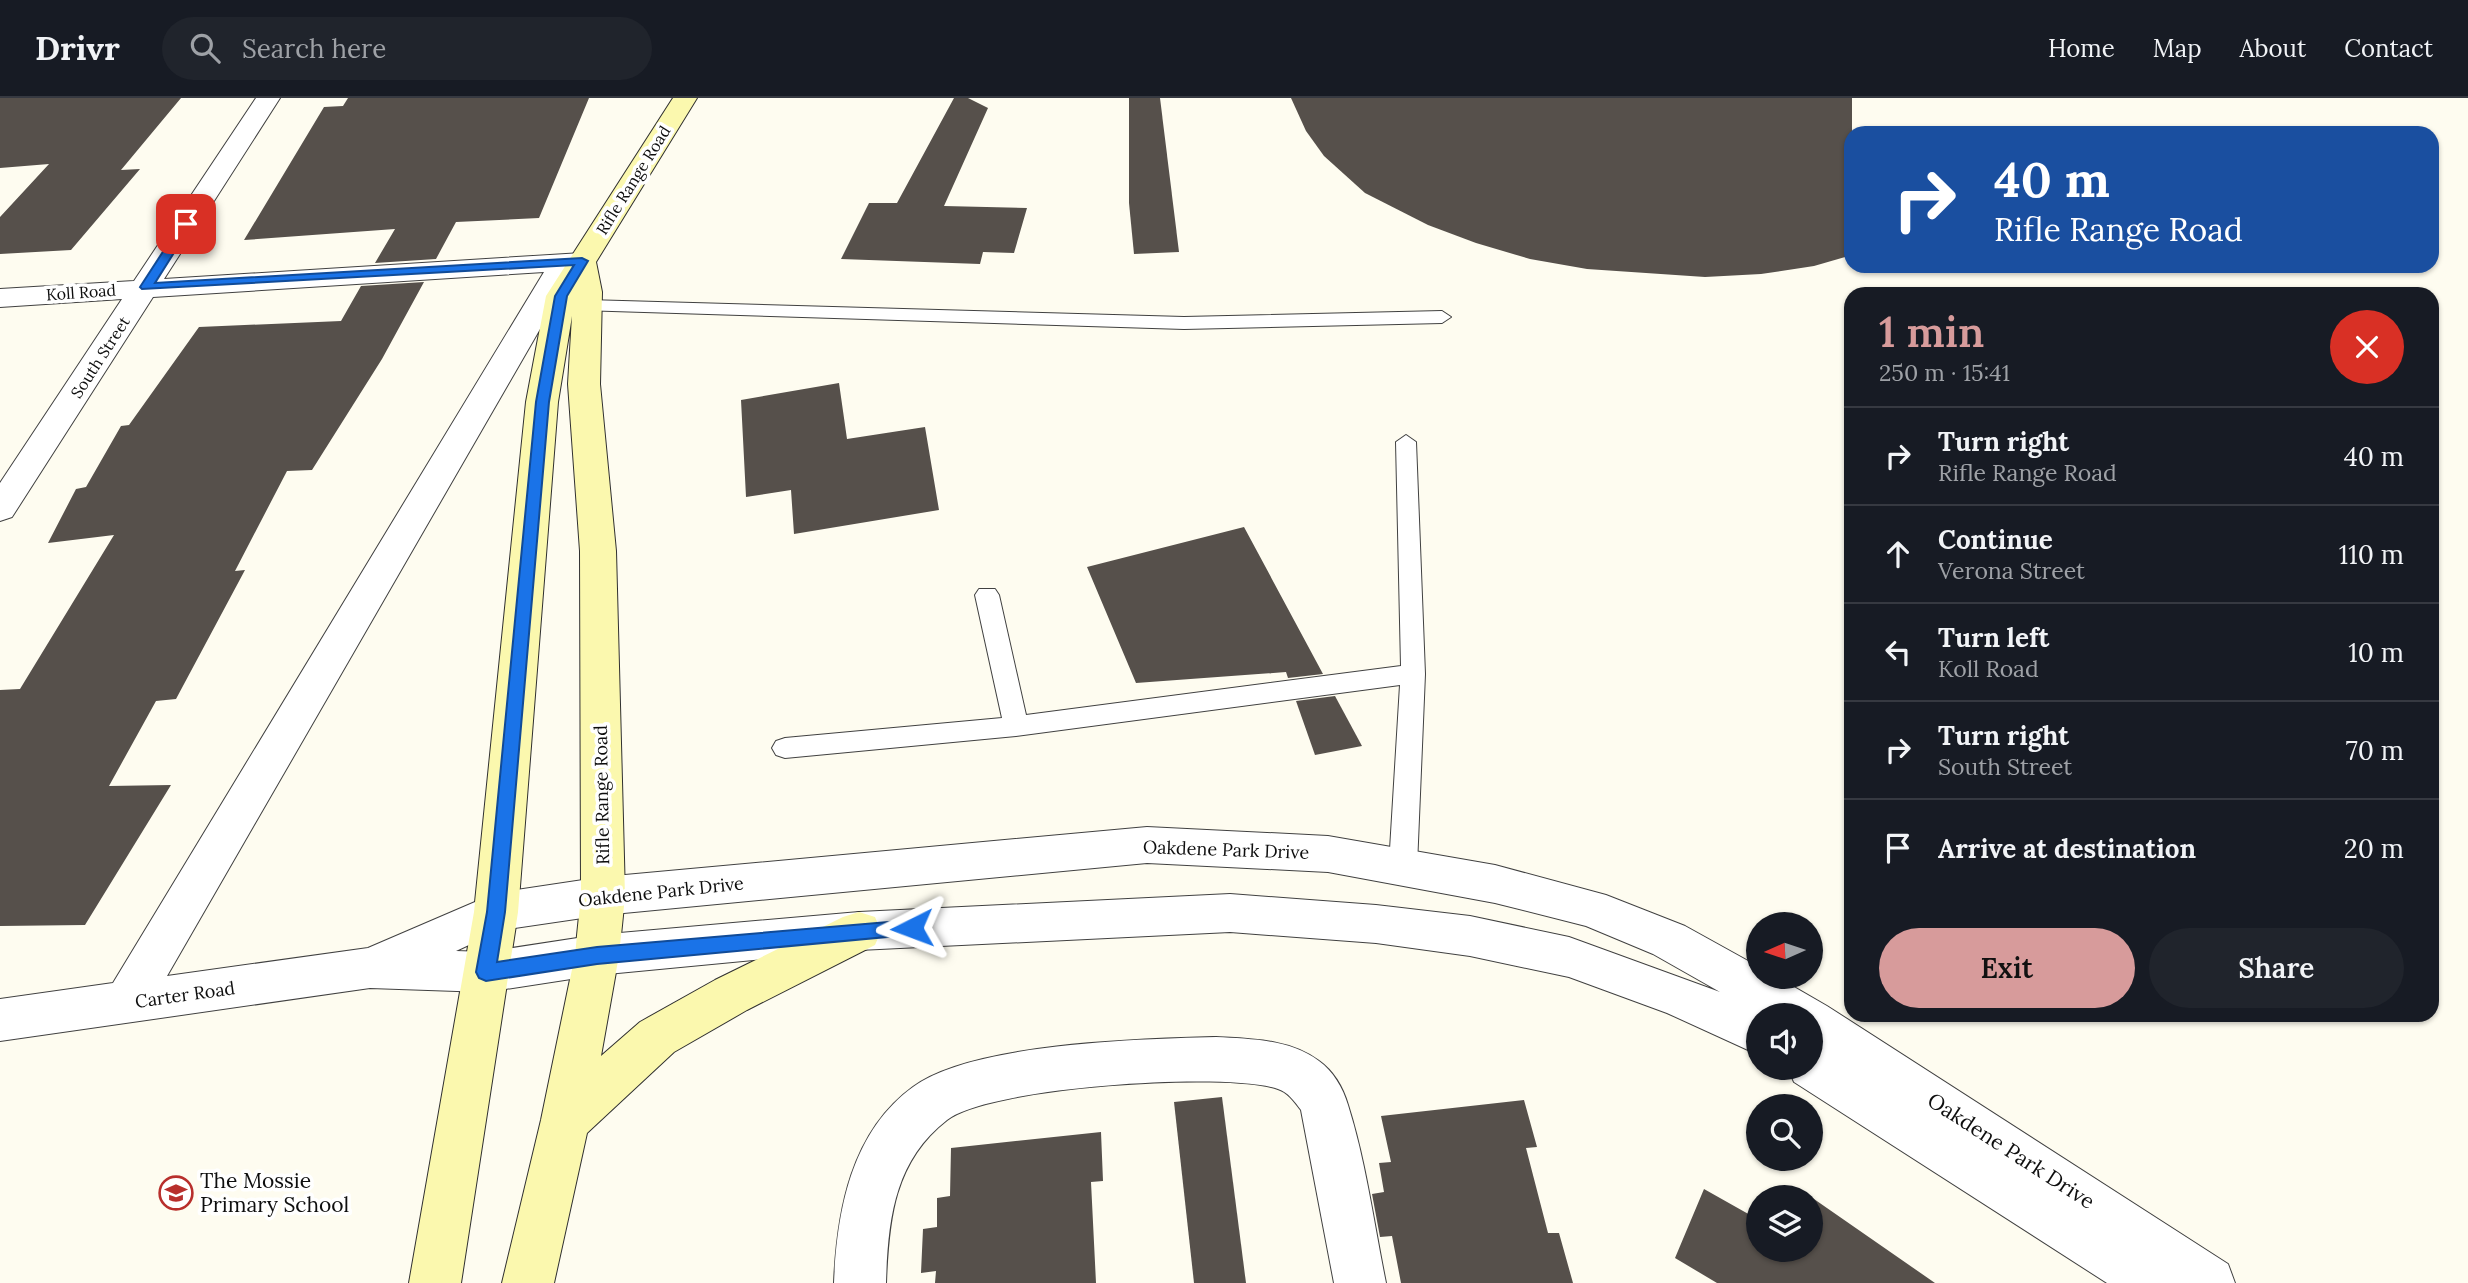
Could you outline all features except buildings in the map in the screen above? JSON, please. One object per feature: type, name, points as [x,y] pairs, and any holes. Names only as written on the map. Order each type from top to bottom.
[{"type":"main road","name":"Rifle Range Road","points":[[573,261],[685,98]]},
{"type":"main road","points":[[435,1283],[496,912],[542,402],[577,307],[561,296],[573,261]]},
{"type":"main road","name":"Rifle Range Road","points":[[528,1283],[565,1120],[597,956],[603,897],[598,551],[577,307]]},
{"type":"main road","points":[[565,1120],[657,1037],[731,995],[859,931]]},
{"type":"street","name":"South Street","points":[[0,509],[268,98]]},
{"type":"street","name":"Koll Road","points":[[0,298],[573,261]]},
{"type":"street","name":"Rifle Range Road","points":[[126,1003],[573,261]]},
{"type":"street","name":"Oakdene Park Drive","points":[[496,912],[603,897],[1147,845],[1328,855],[1476,880],[1591,908],[1670,940],[1780,1003]]},
{"type":"street","points":[[1470,936],[1476,880]]},
{"type":"street","name":"Carter Road","points":[[370,968],[496,912]]},
{"type":"street","points":[[486,972],[597,956],[859,931],[1230,913],[1376,924],[1470,936],[1569,957],[1681,997],[1746,1027]]},
{"type":"street","name":"Carter Road","points":[[0,1020],[370,968],[486,972]]},
{"type":"street","name":"Oakdene Park Drive","points":[[1823,1029],[2209,1283]]},
{"type":"street","points":[[860,1283],[866,1204],[882,1156],[902,1130],[934,1100],[982,1081],[1106,1065],[1167,1061],[1247,1061],[1286,1067],[1312,1082],[1324,1104],[1360,1283]]},
{"type":"street","name":"Oakdene Park Drive","points":[[1823,1074],[2155,1283]]},
{"type":"lane","points":[[577,307],[1184,323],[1442,317]]},
{"type":"lane","points":[[1403,866],[1413,674],[1406,442]]},
{"type":"lane","points":[[987,595],[1016,726]]},
{"type":"lane","points":[[785,748],[1016,726],[1413,674]]},
{"type":"place","name":"The Mossie Primary School","points":[[176,1193]]},
{"type":"route","points":[[186,224],[146,287],[582,261],[561,296],[542,402],[496,912],[486,972],[597,956],[912,928]]}]
